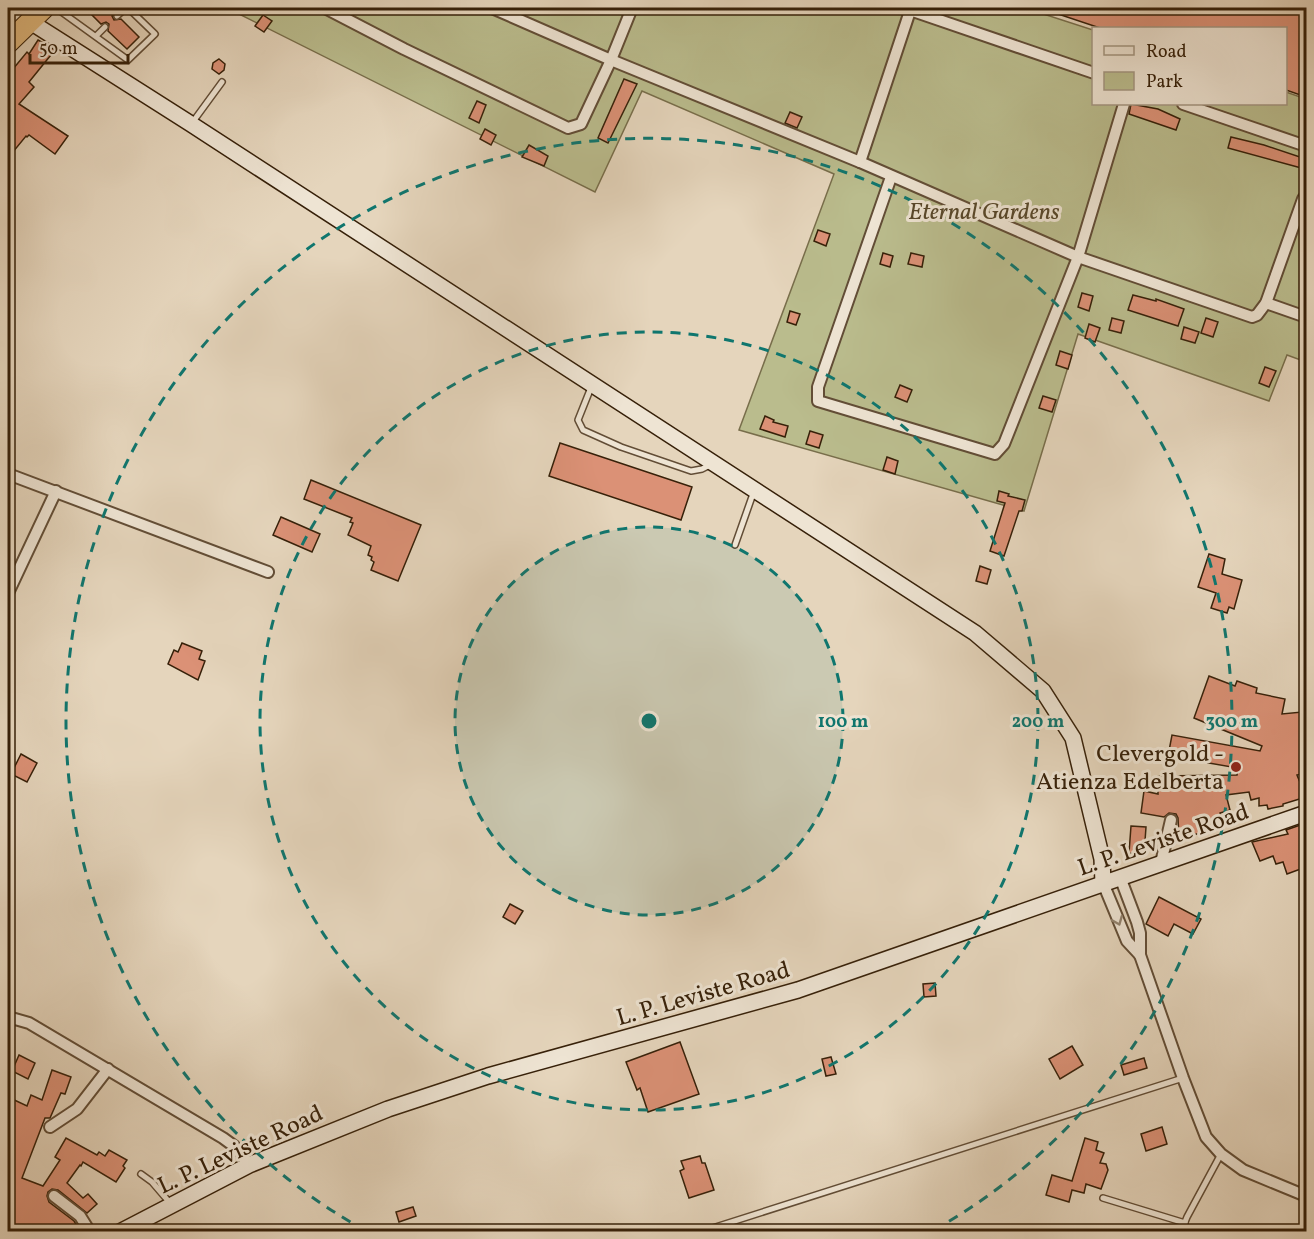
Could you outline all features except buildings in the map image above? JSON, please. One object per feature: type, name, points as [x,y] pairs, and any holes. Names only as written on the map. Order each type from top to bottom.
[{"type":"highway","points":[[8,43],[44,8]]},
{"type":"street","points":[[325,8],[568,128],[581,124],[632,8]]},
{"type":"street","points":[[492,8],[611,60],[860,162],[1078,257],[1252,317],[1257,315],[1266,303],[1306,195]]},
{"type":"street","points":[[860,162],[908,8],[1092,72]]},
{"type":"street","points":[[29,21],[975,633],[1043,691],[1073,738],[1102,860],[1103,883],[1127,941],[1140,956]]},
{"type":"street","points":[[891,177],[818,387],[818,401],[995,454],[1004,444],[1078,257],[1124,105]]},
{"type":"street","points":[[1186,105],[1306,146]]},
{"type":"street","points":[[1266,303],[1306,317]]},
{"type":"street","points":[[8,474],[268,572]]},
{"type":"street","points":[[8,593],[56,491]]},
{"type":"street","name":"L. P. Leviste Road","points":[[120,1232],[249,1166],[388,1108],[488,1076],[798,990],[1306,813]]},
{"type":"street","points":[[1161,863],[1171,820]]},
{"type":"street","points":[[1102,860],[1120,877],[1137,922],[1140,933],[1140,956],[1206,1137],[1221,1154],[1243,1170],[1306,1196]]},
{"type":"street","points":[[8,1017],[29,1023],[223,1138],[234,1146],[249,1166]]},
{"type":"street","points":[[50,1127],[78,1109],[108,1069]]},
{"type":"street","points":[[54,1196],[80,1216],[90,1232]]},
{"type":"lane","points":[[56,8],[128,60],[155,34],[127,8],[117,16]]},
{"type":"lane","points":[[96,36],[105,27]]},
{"type":"lane","points":[[191,124],[222,82]]},
{"type":"lane","points":[[593,384],[578,420],[583,430],[621,447],[691,471],[702,470],[713,462]]},
{"type":"lane","points":[[735,545],[755,489]]},
{"type":"lane","points":[[700,1232],[1183,1078]]},
{"type":"lane","points":[[1181,1232],[1221,1154]]},
{"type":"lane","points":[[141,1174],[152,1182],[171,1205]]},
{"type":"lane","points":[[1103,1198],[1185,1223]]},
{"type":"green space","name":"Eternal Gardens","points":[[227,8],[1025,8],[1092,30],[1092,105],[1287,105],[1287,92],[1306,99],[1306,362],[1287,355],[1269,401],[1078,334],[1024,511],[739,430],[834,174],[642,91],[595,192]]},
{"type":"place","name":"Clevergold - Atienza Edelberta","points":[[1236,767]]}]
